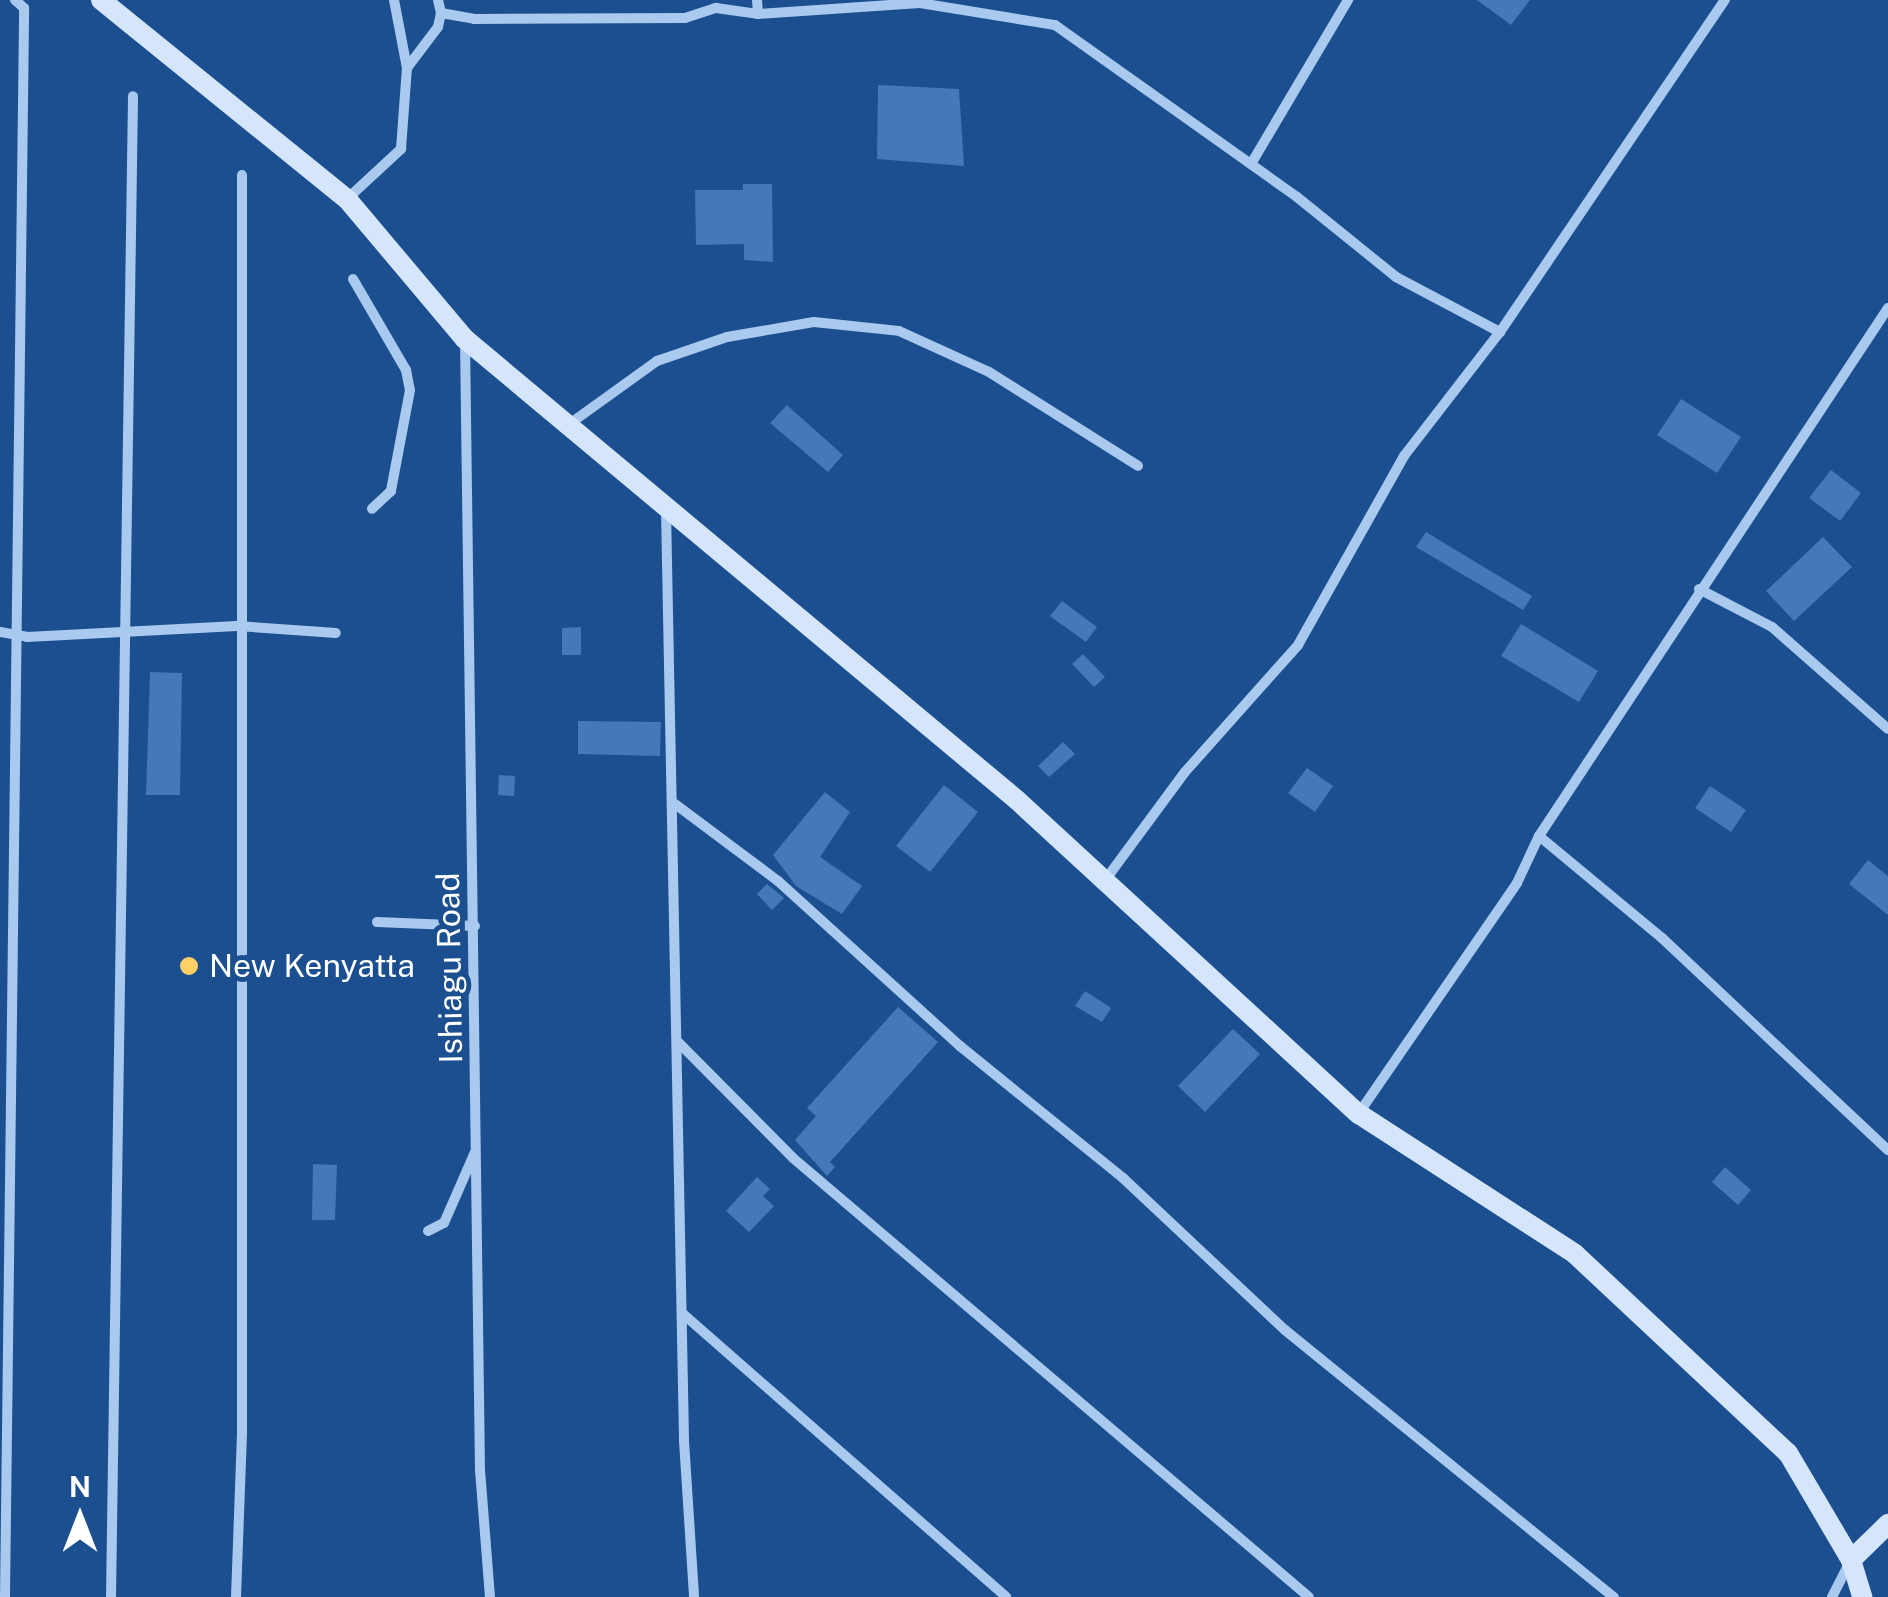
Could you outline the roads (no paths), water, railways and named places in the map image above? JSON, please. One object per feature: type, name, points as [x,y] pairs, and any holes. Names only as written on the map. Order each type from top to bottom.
[{"type":"street","points":[[6,1597],[24,8],[15,0]]},
{"type":"street","points":[[101,0],[347,198],[465,338],[1106,879],[1358,1114],[1575,1254],[1788,1453],[1850,1560],[1862,1597]]},
{"type":"street","points":[[347,198],[401,149],[407,68],[394,0]]},
{"type":"street","points":[[407,68],[438,27],[438,0]]},
{"type":"street","points":[[757,0],[758,14]]},
{"type":"street","points":[[1250,164],[1348,0]]},
{"type":"street","points":[[1106,879],[1185,772],[1298,645],[1404,456],[1500,332],[1725,0]]},
{"type":"street","points":[[440,13],[474,19],[686,18],[716,8],[758,14],[920,3],[1054,24],[1250,164],[1396,277],[1500,332]]},
{"type":"street","points":[[111,1597],[121,628],[133,96]]},
{"type":"street","points":[[236,1597],[242,1434],[238,626],[242,175]]},
{"type":"street","points":[[353,279],[406,370],[410,390],[391,491],[372,509]]},
{"type":"street","points":[[1358,1114],[1517,884],[1539,836],[1888,308]]},
{"type":"street","points":[[567,426],[657,361],[726,336],[814,322],[899,331],[989,372],[1138,466]]},
{"type":"street","name":"Ishiagu Road","points":[[465,338],[480,1470],[490,1597]]},
{"type":"street","points":[[666,509],[675,804],[682,1312],[694,1596]]},
{"type":"street","points":[[1699,589],[1772,627],[1888,728]]},
{"type":"street","points":[[0,632],[14,635],[238,626],[336,633]]},
{"type":"street","points":[[675,804],[778,880],[960,1046],[1123,1178],[1284,1330],[1614,1597]]},
{"type":"street","points":[[1539,836],[1662,938],[1888,1150]]},
{"type":"street","points":[[378,922],[475,926]]},
{"type":"street","points":[[678,1042],[792,1158],[1310,1597]]},
{"type":"street","points":[[428,1231],[444,1223],[477,1147]]},
{"type":"street","points":[[682,1312],[1006,1597]]},
{"type":"street","points":[[1832,1597],[1850,1560],[1888,1524]]},
{"type":"place","name":"New Kenyatta","points":[[189,966]]}]
